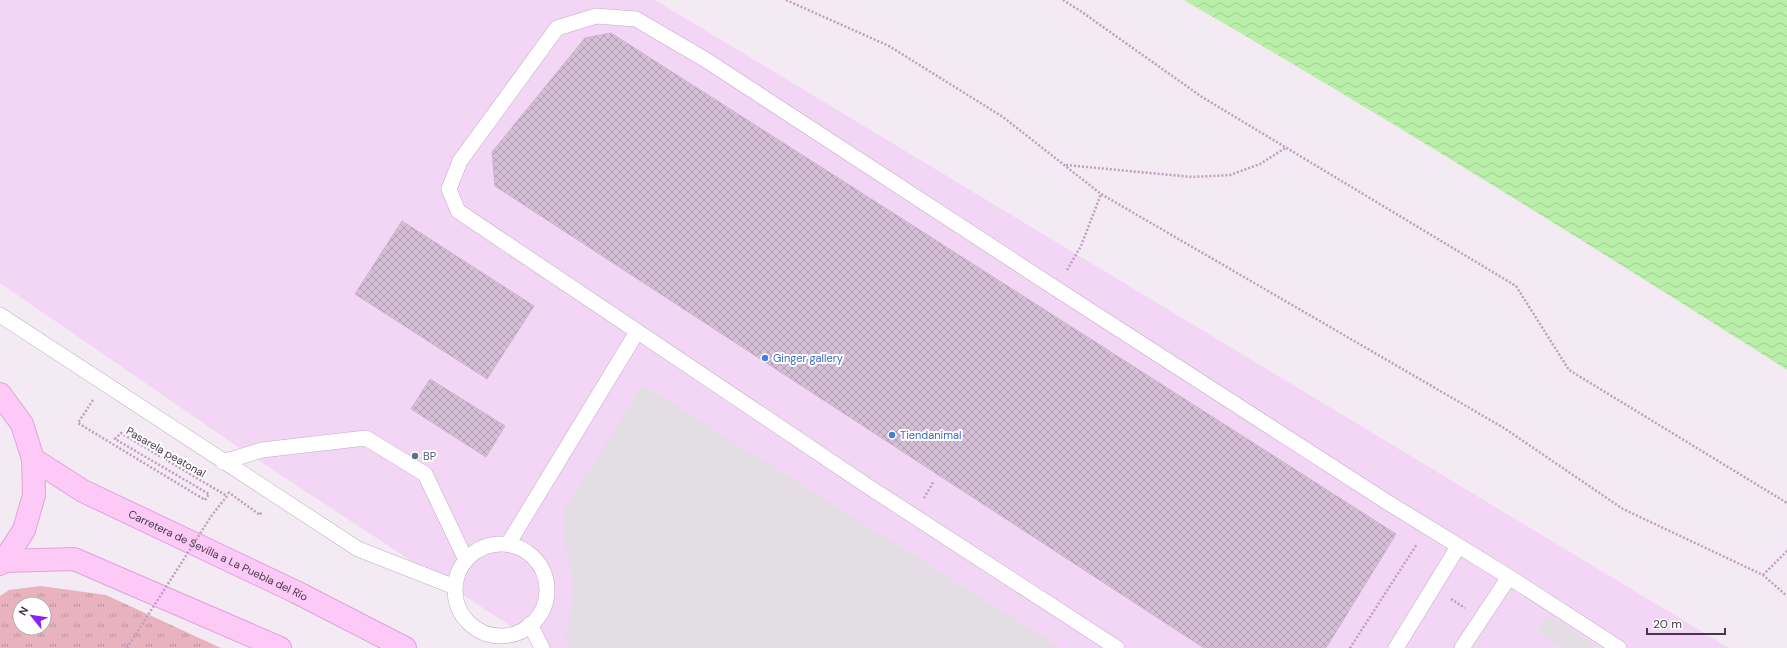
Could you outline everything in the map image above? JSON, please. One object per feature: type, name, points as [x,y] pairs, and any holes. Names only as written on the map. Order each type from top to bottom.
[{"type":"main road","points":[[0,394],[22,424],[34,459],[34,495],[24,530],[2,562]]},
{"type":"main road","name":"Carretera de Sevilla a La Puebla del Río","points":[[34,459],[83,491],[296,592],[405,648]]},
{"type":"main road","points":[[2,562],[74,559],[280,648]]},
{"type":"lane","points":[[1117,648],[900,507],[458,211],[449,189],[460,161],[557,28],[596,16],[636,19],[706,60],[1055,288],[1428,528],[1509,577],[1619,648]]},
{"type":"lane","points":[[0,315],[358,549],[454,587]]},
{"type":"lane","points":[[508,544],[637,332]]},
{"type":"lane","points":[[224,462],[262,450],[366,438],[425,474],[466,560]]},
{"type":"lane","points":[[492,544],[508,544],[527,552],[539,563],[545,578],[546,597],[540,612],[530,624],[515,634],[499,636],[483,632],[464,617],[457,603],[454,587],[458,573],[466,560],[477,550],[492,544]]},
{"type":"lane","points":[[1396,648],[1458,547]]},
{"type":"lane","points":[[1462,648],[1509,577]]},
{"type":"lane","points":[[530,624],[542,648]]},
{"type":"path","points":[[786,0],[889,46],[1003,117],[1101,194],[1504,428],[1623,509],[1763,575],[1787,596]]},
{"type":"path","points":[[1062,0],[1079,10],[1202,97],[1516,286],[1569,370],[1787,503]]},
{"type":"path","points":[[1065,165],[1192,177],[1230,175],[1260,164],[1287,147]]},
{"type":"path","points":[[1055,288],[1081,246],[1101,194]]},
{"type":"path","name":"Pasarela peatonal","points":[[96,396],[78,422],[205,500],[208,494],[114,439],[120,433],[226,496],[212,515],[127,648]]},
{"type":"path","points":[[1350,648],[1428,528]]},
{"type":"path","points":[[1763,575],[1787,551]]},
{"type":"path","points":[[1434,587],[1481,620]]},
{"type":"shaded area","points":[[0,0],[655,0],[1729,648],[544,648],[238,447],[0,283]]},
{"type":"shaded area","points":[[643,385],[1061,648],[569,648],[565,637],[573,598],[573,576],[565,549],[564,510]]},
{"type":"shaded area","points":[[1548,615],[1599,648],[1562,648],[1537,632]]},
{"type":"green space","points":[[41,586],[106,595],[221,648],[0,648],[0,596],[9,590]]},
{"type":"water","points":[[1184,0],[1787,0],[1787,370],[1638,275],[1487,182]]},
{"type":"building","points":[[611,33],[1396,534],[1326,648],[1204,648],[495,186],[492,152],[585,38]]},
{"type":"building","points":[[402,221],[534,306],[487,379],[355,294]]},
{"type":"building","points":[[430,379],[505,426],[486,457],[411,409]]},
{"type":"place","name":"Ginger gallery","points":[[765,358]]},
{"type":"place","name":"Tiendanimal","points":[[892,435]]},
{"type":"place","name":"BP","points":[[415,456]]}]
